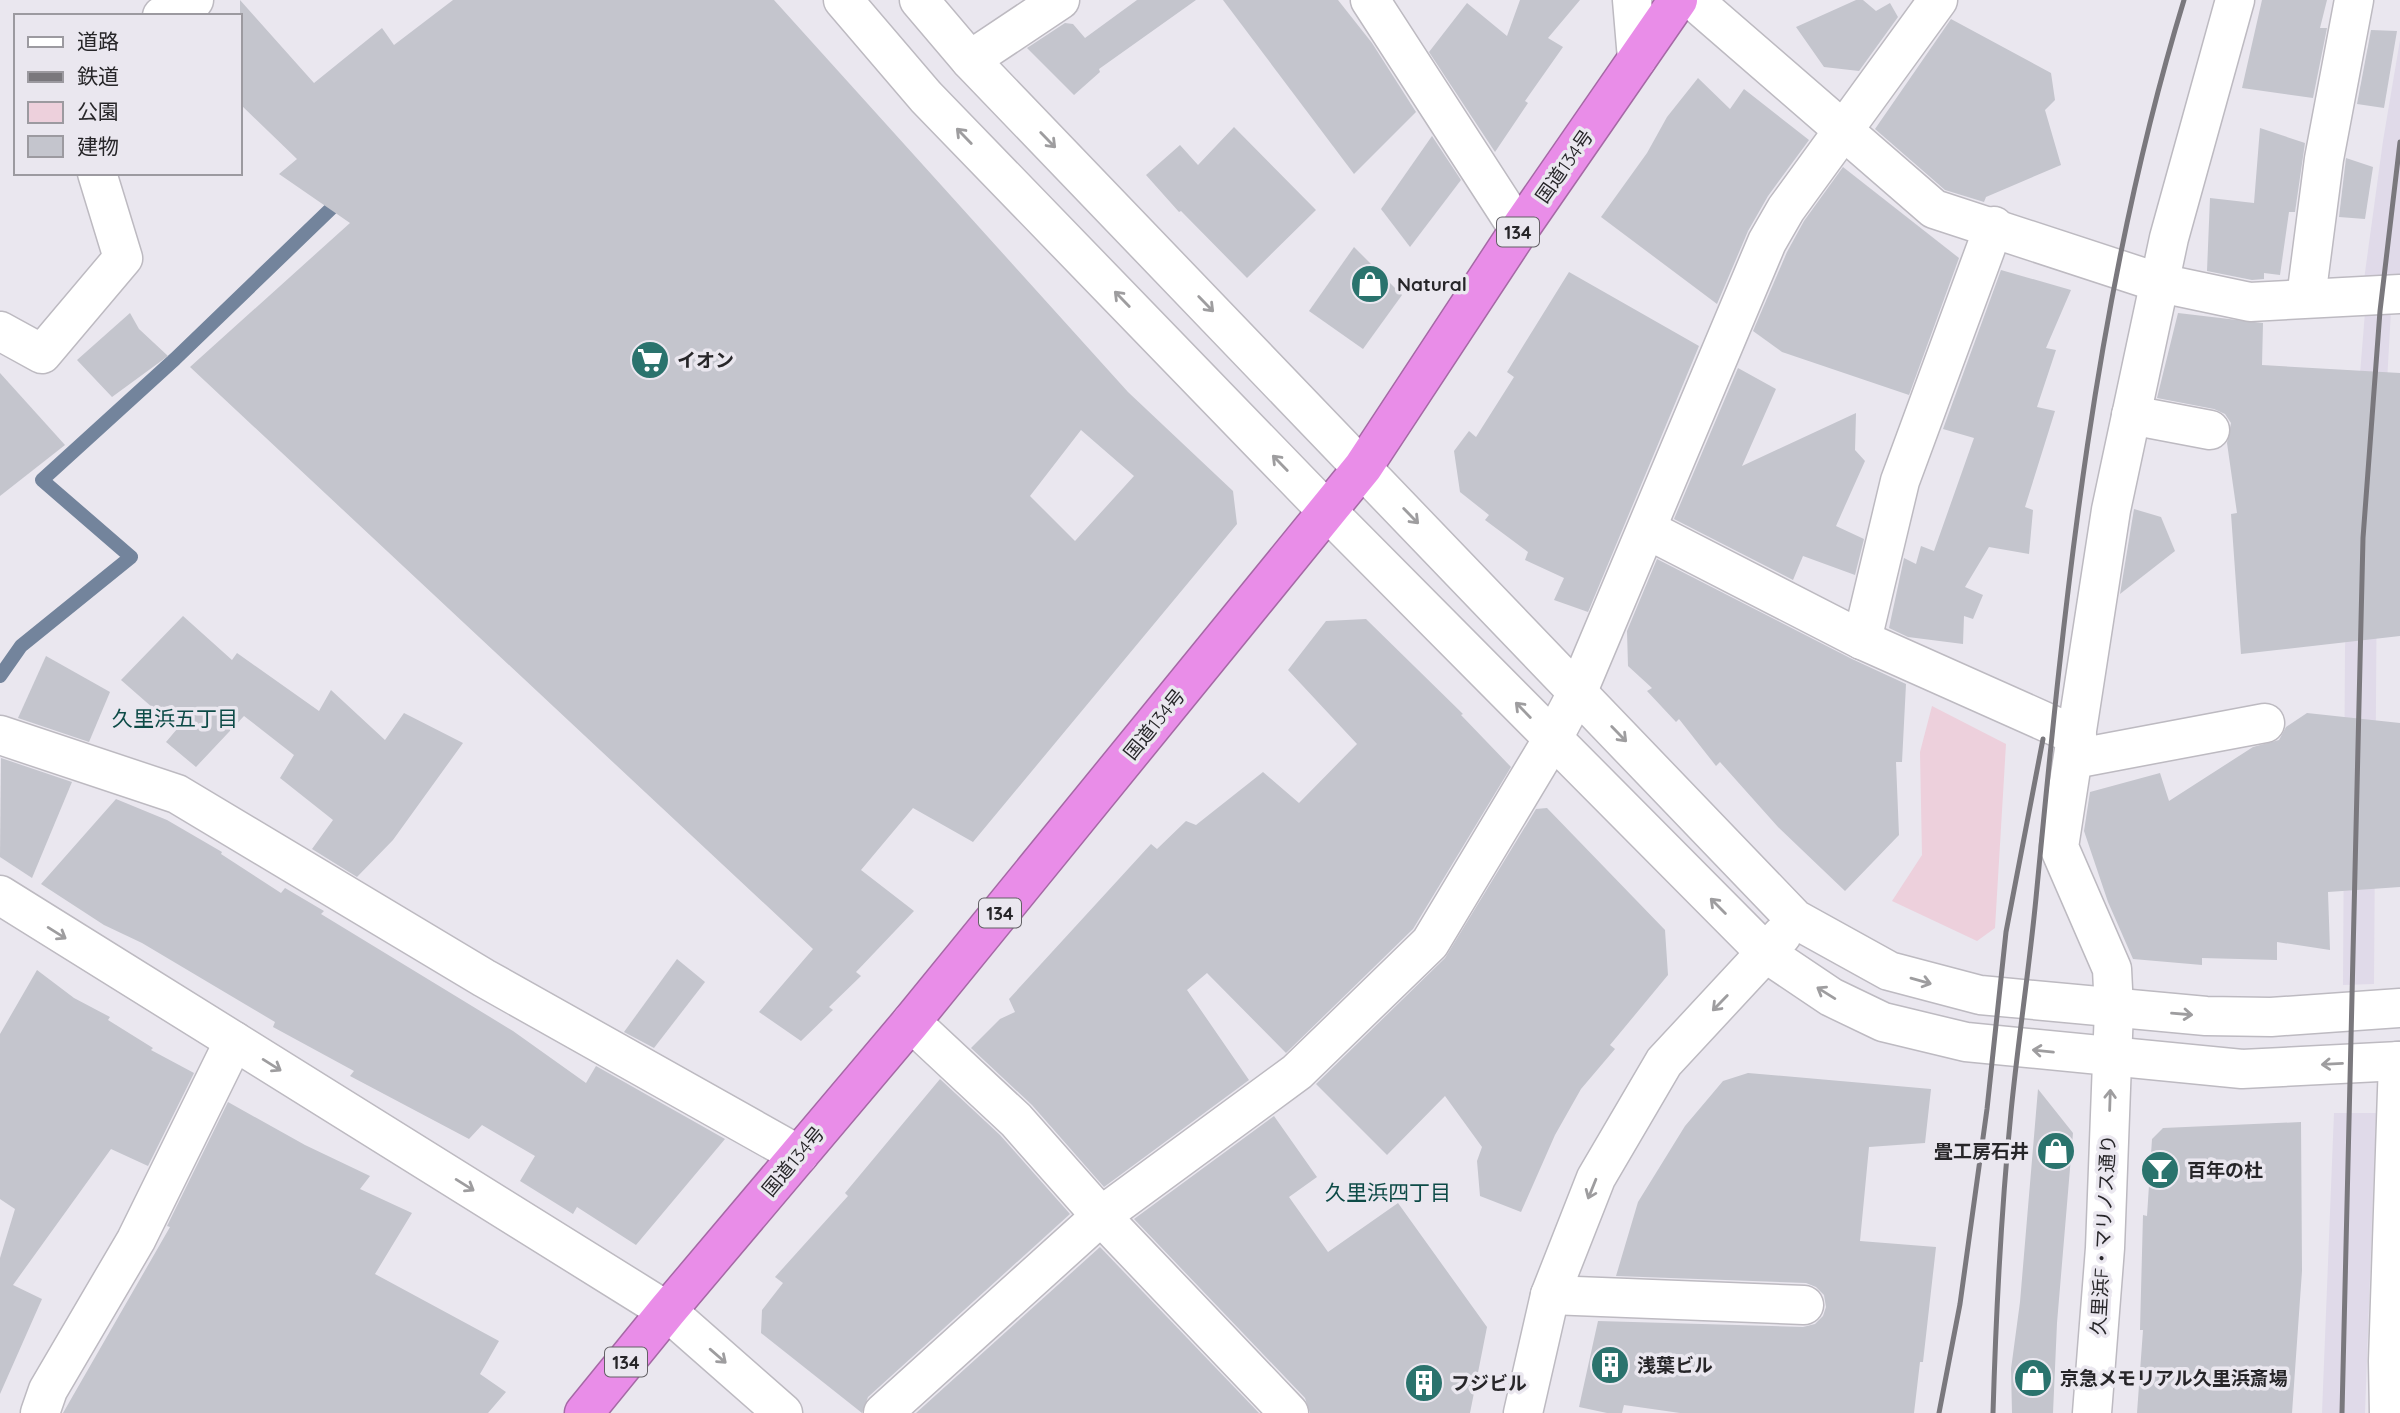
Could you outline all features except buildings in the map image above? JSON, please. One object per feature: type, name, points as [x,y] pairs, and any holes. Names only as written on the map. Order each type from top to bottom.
[{"type":"highway","name":"国道134号","points":[[584,1413],[911,1021],[1363,467],[1519,230],[1678,0]]},
{"type":"street","points":[[146,0],[160,14]]},
{"type":"street","points":[[166,14],[194,0]]},
{"type":"street","points":[[843,0],[926,97],[1552,740],[1767,954],[1831,998],[1883,1022],[1966,1042],[2242,1069],[2399,1061],[2388,1362],[2389,1413]]},
{"type":"street","points":[[919,0],[970,60],[1795,919],[1857,955],[1919,981],[1980,995],[2206,1016],[2271,1017],[2400,1008]]},
{"type":"street","points":[[970,60],[1060,0]]},
{"type":"street","points":[[1370,0],[1519,230]]},
{"type":"street","points":[[1632,0],[1637,59]]},
{"type":"street","points":[[1693,0],[1934,209],[1994,226],[2160,283],[2250,302],[2400,294]]},
{"type":"street","points":[[883,1413],[1101,1216],[1297,1072],[1430,943],[1552,740],[1578,691],[1767,242],[1786,209],[1938,0]]},
{"type":"street","name":"久里浜F・マリノス通り","points":[[2092,1413],[2105,1248],[2114,1009],[2112,970],[2059,847],[2111,510],[2160,283],[2235,0]]},
{"type":"street","points":[[2305,298],[2324,159],[2354,0]]},
{"type":"street","points":[[0,331],[42,354],[122,258],[98,175]]},
{"type":"street","points":[[1862,640],[1900,481],[1994,226]]},
{"type":"street","points":[[2131,415],[2210,430]]},
{"type":"street","points":[[1648,530],[2076,748],[2265,723]]},
{"type":"street","points":[[0,735],[177,793],[485,978],[799,1155]]},
{"type":"street","points":[[0,895],[667,1311],[783,1413]]},
{"type":"street","points":[[1523,1413],[1550,1295],[1596,1178],[1664,1062],[1767,954],[1795,919]]},
{"type":"street","points":[[911,1021],[1016,1120],[1101,1216],[1289,1413]]},
{"type":"street","points":[[40,1413],[48,1390],[136,1240],[234,1041]]},
{"type":"street","points":[[1550,1295],[1804,1305]]},
{"type":"shaded area","points":[[2400,40],[2400,280],[2364,280],[2383,141]]},
{"type":"shaded area","points":[[2391,311],[2377,559],[2374,984],[2343,985],[2345,648],[2353,461],[2365,312]]},
{"type":"shaded area","points":[[2334,1113],[2376,1113],[2365,1413],[2322,1413]]},
{"type":"green space","points":[[1932,706],[2006,744],[1995,928],[1977,941],[1892,901],[1922,855],[1920,752]]},
{"type":"waterway","points":[[0,676],[21,646],[131,557],[42,480],[175,359],[342,198]]},
{"type":"railway","points":[[1993,1413],[2007,1150],[2072,558],[2106,332],[2127,221],[2153,110],[2184,0]]},
{"type":"railway","points":[[2342,1413],[2363,538],[2380,311],[2400,142]]},
{"type":"railway","points":[[1939,1413],[1960,1304],[1987,1109],[2006,932],[2043,739]]},
{"type":"place","name":"Natural","points":[[1370,284]]},
{"type":"place","name":"イオン","points":[[650,360]]},
{"type":"place","name":"畳工房石井","points":[[2056,1151]]},
{"type":"place","name":"百年の杜","points":[[2160,1170]]},
{"type":"place","name":"浅葉ビル","points":[[1610,1365]]},
{"type":"place","name":"京急メモリアル久里浜斎場","points":[[2033,1378]]},
{"type":"place","name":"フジビル","points":[[1424,1383]]},
{"type":"district","name":"久里浜五丁目","points":[[175,718]]},
{"type":"district","name":"久里浜四丁目","points":[[1388,1192]]}]
